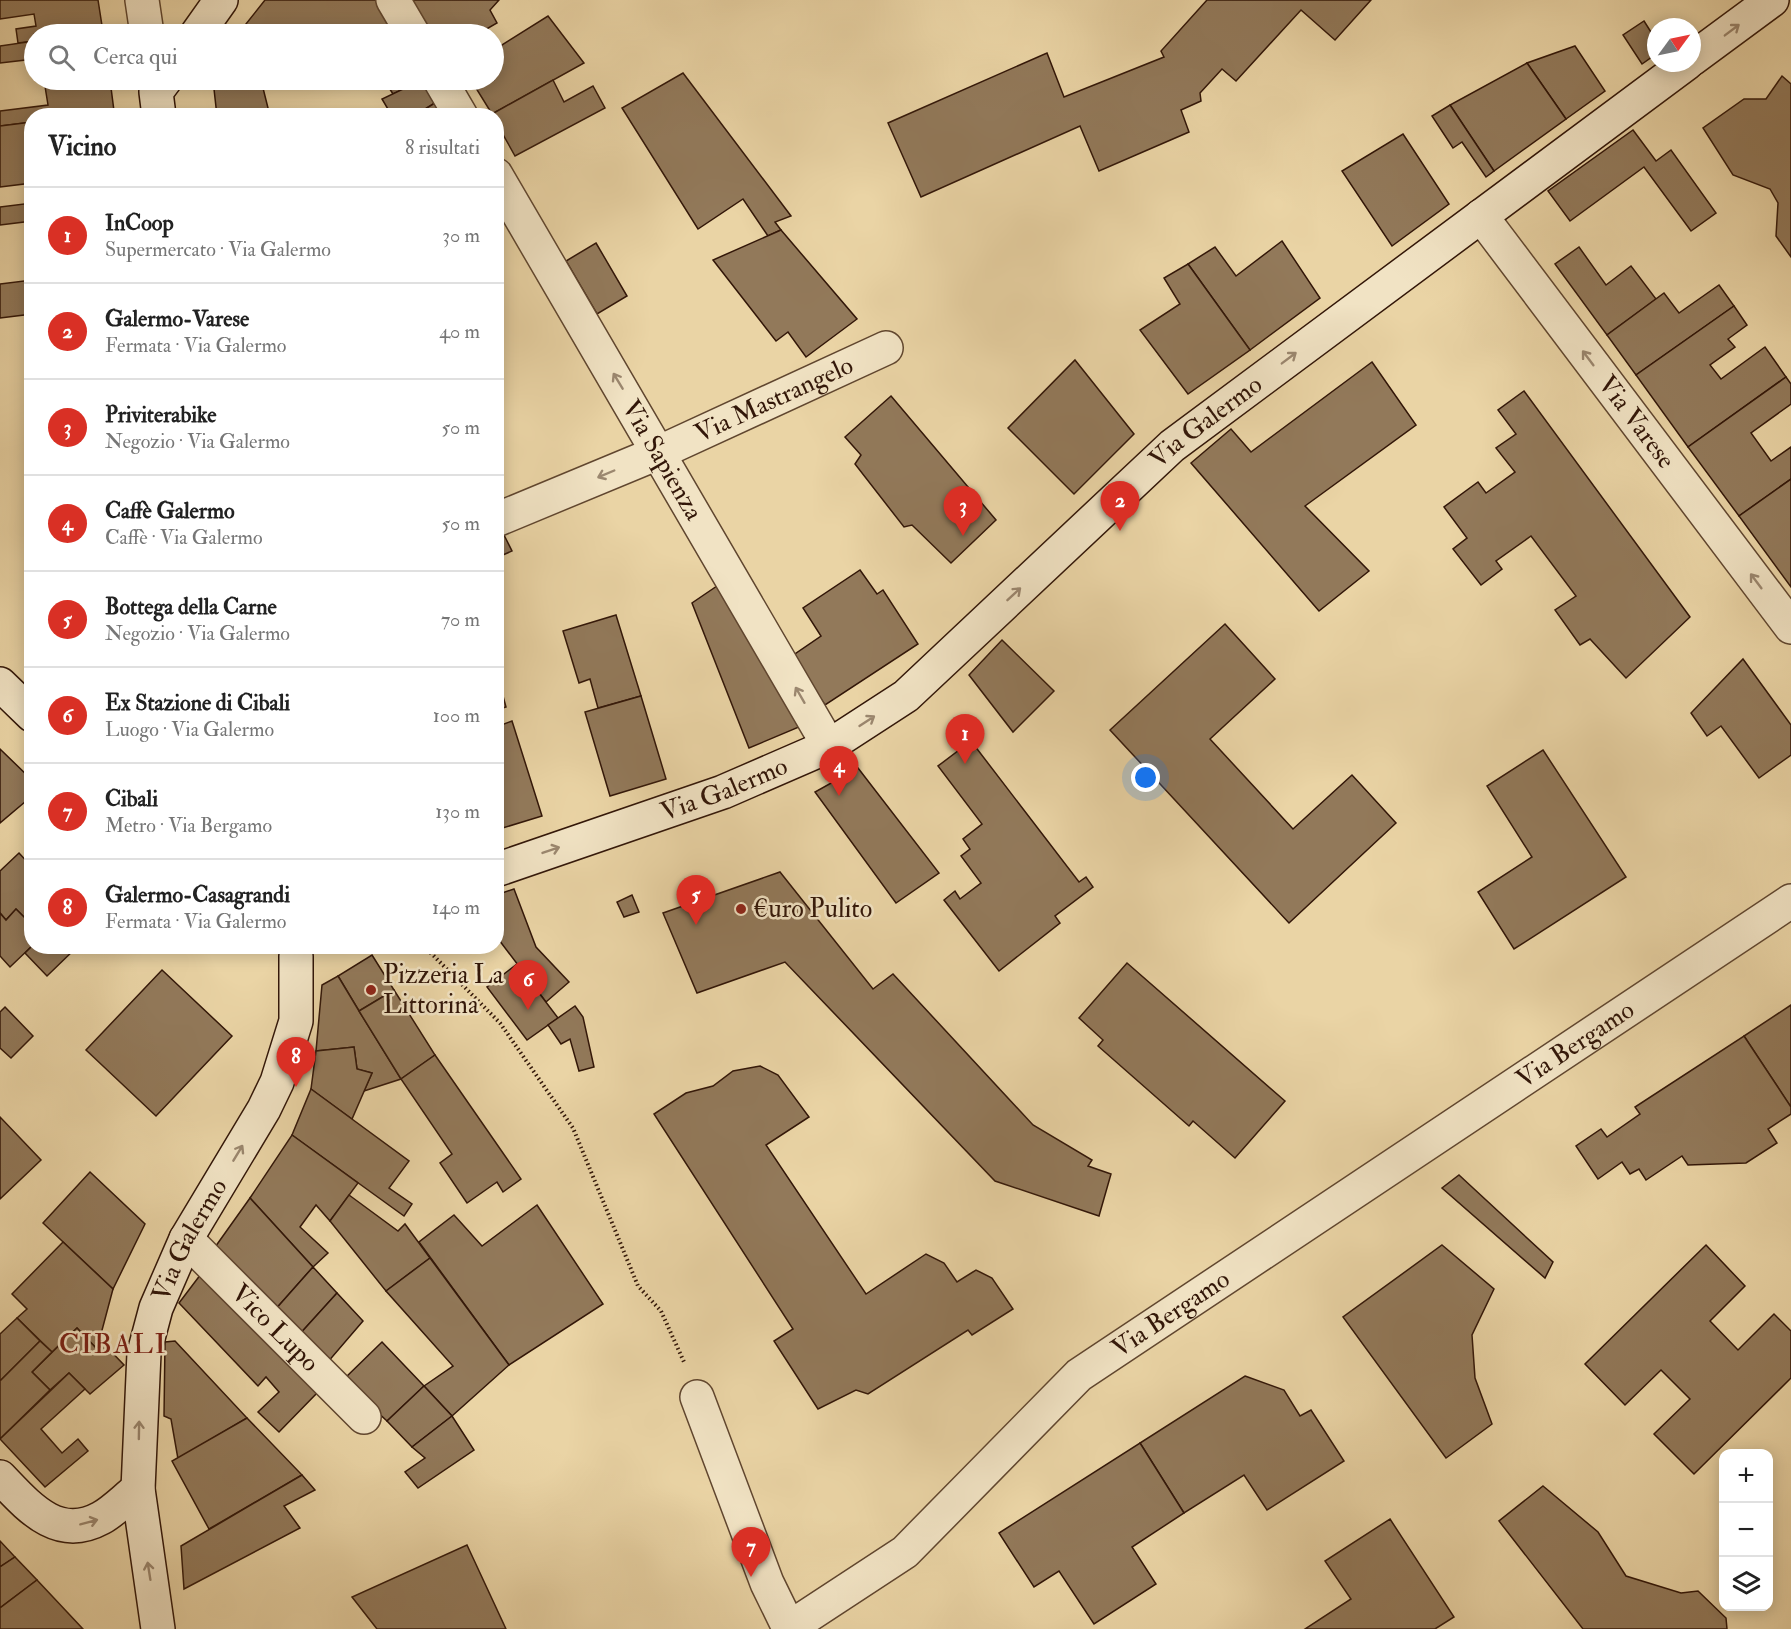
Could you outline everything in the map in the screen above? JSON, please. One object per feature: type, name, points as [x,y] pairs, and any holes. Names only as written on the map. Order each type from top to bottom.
[{"type":"street","points":[[142,0],[146,24]]},
{"type":"street","points":[[204,24],[221,0]]},
{"type":"street","points":[[393,0],[407,24]]},
{"type":"street","points":[[1701,53],[1772,0]]},
{"type":"street","name":"Via Galermo","points":[[504,867],[723,792],[829,746],[906,696],[1172,446],[1675,72]]},
{"type":"street","points":[[446,90],[456,108]]},
{"type":"street","name":"Via Sapienza","points":[[504,189],[660,452],[829,746]]},
{"type":"street","name":"Via Varese","points":[[1481,216],[1791,627]]},
{"type":"street","name":"Via Mastrangelo","points":[[504,517],[660,452],[886,348]]},
{"type":"street","points":[[0,684],[24,707]]},
{"type":"street","name":"Via Bergamo","points":[[697,1397],[767,1583],[789,1628],[905,1552],[1079,1375],[1791,901]]},
{"type":"street","name":"Via Galermo","points":[[158,1629],[138,1489],[144,1353],[156,1308],[186,1239],[264,1109],[277,1082],[296,1021],[299,954]]},
{"type":"street","name":"Vico Lupo","points":[[186,1239],[364,1417]]},
{"type":"street","points":[[0,1477],[34,1513],[67,1528],[101,1518],[138,1489]]},
{"type":"path","points":[[432,954],[500,1023],[573,1128],[638,1287],[661,1311],[677,1343],[697,1397]]},
{"type":"building","points":[[0,0],[98,0],[102,24],[36,24],[34,14],[0,19]]},
{"type":"building","points":[[265,0],[378,0],[393,24],[246,24]]},
{"type":"building","points":[[411,0],[499,0],[490,10],[497,23],[495,24],[425,24]]},
{"type":"building","points":[[1207,0],[1371,0],[1335,40],[1301,10],[1236,81],[1222,69],[1200,93],[1201,101],[1181,110],[1189,132],[1099,171],[1080,126],[921,197],[888,123],[1047,53],[1064,97],[1164,57],[1161,51]]},
{"type":"building","points":[[548,16],[584,63],[503,108],[488,108],[477,90],[504,90],[504,44]]},
{"type":"building","points":[[1644,21],[1647,26],[1647,60],[1642,64],[1623,35]]},
{"type":"building","points":[[24,28],[24,42],[18,43],[16,29]]},
{"type":"building","points":[[24,42],[24,60],[0,63],[0,46]]},
{"type":"building","points":[[1575,46],[1605,91],[1566,119],[1527,63]]},
{"type":"building","points":[[1527,63],[1566,119],[1494,171],[1450,105]]},
{"type":"building","points":[[683,73],[791,216],[775,222],[781,230],[768,236],[743,199],[698,229],[622,108]]},
{"type":"building","points":[[1782,76],[1791,84],[1791,257],[1776,236],[1778,203],[1770,189],[1733,175],[1703,128],[1744,99],[1766,99]]},
{"type":"building","points":[[553,80],[564,102],[593,86],[605,108],[515,156],[504,136],[503,108]]},
{"type":"building","points":[[46,90],[111,90],[114,108],[24,108],[48,105]]},
{"type":"building","points":[[214,90],[264,90],[268,108],[216,108]]},
{"type":"building","points":[[401,90],[431,90],[438,101],[427,108],[387,108],[382,99]]},
{"type":"building","points":[[438,101],[442,108],[427,108]]},
{"type":"building","points":[[1450,105],[1494,171],[1486,177],[1462,142],[1453,148],[1432,116]]},
{"type":"building","points":[[24,108],[24,123],[0,126],[0,111]]},
{"type":"building","points":[[24,123],[24,184],[0,187],[0,126]]},
{"type":"building","points":[[1633,130],[1656,161],[1671,150],[1716,213],[1691,231],[1644,167],[1570,221],[1548,191]]},
{"type":"building","points":[[1403,134],[1449,204],[1392,246],[1342,171]]},
{"type":"building","points":[[24,204],[24,222],[0,225],[0,207]]},
{"type":"building","points":[[781,230],[857,319],[806,357],[788,332],[776,341],[713,260]]},
{"type":"building","points":[[1282,241],[1320,298],[1250,350],[1188,264],[1215,247],[1236,276]]},
{"type":"building","points":[[596,243],[627,296],[597,314],[566,261]]},
{"type":"building","points":[[1579,247],[1606,285],[1631,266],[1656,299],[1607,335],[1555,264]]},
{"type":"building","points":[[1188,264],[1250,350],[1188,394],[1140,330],[1180,304],[1164,278]]},
{"type":"building","points":[[24,281],[24,315],[0,318],[0,284]]},
{"type":"building","points":[[1719,285],[1734,306],[1636,375],[1607,335],[1664,293],[1679,313]]},
{"type":"building","points":[[1734,306],[1747,325],[1728,339],[1735,347],[1710,365],[1721,379],[1765,347],[1786,377],[1688,447],[1636,375]]},
{"type":"building","points":[[1075,360],[1134,434],[1074,494],[1008,428]]},
{"type":"building","points":[[1372,362],[1416,425],[1305,506],[1369,571],[1319,611],[1191,463],[1231,429],[1251,452]]},
{"type":"building","points":[[1786,377],[1791,384],[1791,404],[1751,433],[1771,461],[1791,447],[1791,479],[1739,516],[1688,447]]},
{"type":"building","points":[[1524,391],[1690,617],[1626,678],[1590,639],[1580,645],[1555,610],[1576,596],[1531,536],[1496,561],[1502,569],[1481,585],[1453,549],[1467,538],[1444,507],[1478,482],[1486,493],[1515,472],[1496,448],[1516,434],[1498,410]]},
{"type":"building","points":[[891,396],[996,520],[951,563],[912,525],[904,527],[855,464],[861,455],[845,437]]},
{"type":"building","points":[[1791,479],[1791,587],[1739,516]]},
{"type":"building","points":[[504,535],[512,551],[504,554]]},
{"type":"building","points":[[860,570],[877,594],[883,590],[918,644],[825,705],[792,656],[821,636],[803,608]]},
{"type":"building","points":[[717,586],[799,727],[749,748],[692,603]]},
{"type":"building","points":[[616,615],[641,696],[598,708],[590,679],[579,683],[563,631]]},
{"type":"building","points":[[1225,624],[1275,679],[1210,739],[1293,829],[1352,775],[1396,823],[1289,923],[1110,730]]},
{"type":"building","points":[[1002,640],[1054,691],[1013,732],[969,675]]},
{"type":"building","points":[[1743,659],[1791,725],[1791,755],[1759,778],[1721,726],[1707,736],[1691,713]]},
{"type":"building","points":[[641,696],[666,779],[610,796],[585,712]]},
{"type":"building","points":[[512,721],[542,816],[504,828],[504,724]]},
{"type":"building","points":[[971,741],[1079,882],[1086,877],[1093,887],[1055,916],[1060,923],[999,971],[944,900],[955,891],[960,899],[981,883],[961,856],[970,849],[963,839],[982,824],[938,766]]},
{"type":"building","points":[[0,749],[24,772],[24,803],[0,823]]},
{"type":"building","points":[[1543,750],[1626,877],[1514,949],[1478,892],[1532,857],[1487,786]]},
{"type":"building","points":[[858,768],[939,873],[896,903],[815,792]]},
{"type":"building","points":[[19,853],[24,858],[24,917],[16,909],[6,920],[0,913],[0,871]]},
{"type":"building","points":[[780,872],[873,989],[893,974],[1033,1125],[1092,1160],[1088,1166],[1111,1174],[1099,1216],[995,1181],[785,962],[697,993],[663,913]]},
{"type":"building","points":[[514,889],[536,947],[569,982],[546,1002],[504,947],[504,892]]},
{"type":"building","points":[[632,895],[639,912],[624,917],[617,902]]},
{"type":"building","points":[[16,909],[24,917],[24,954],[10,967],[0,956],[0,913],[6,920]]},
{"type":"building","points":[[26,954],[70,954],[47,976]]},
{"type":"building","points":[[372,955],[394,990],[359,1011],[338,976]]},
{"type":"building","points":[[1127,963],[1285,1101],[1235,1158],[1193,1121],[1189,1126],[1098,1046],[1103,1040],[1079,1018]]},
{"type":"building","points":[[517,964],[558,1018],[527,1040],[487,987]]},
{"type":"building","points":[[162,970],[232,1036],[156,1116],[86,1050]]},
{"type":"building","points":[[338,976],[401,1079],[364,1091],[372,1073],[357,1069],[354,1047],[316,1051],[322,985]]},
{"type":"building","points":[[394,990],[435,1055],[401,1079],[359,1011]]},
{"type":"building","points":[[1791,1005],[1791,1107],[1744,1036]]},
{"type":"building","points":[[575,1006],[583,1017],[594,1067],[579,1071],[570,1039],[561,1044],[548,1025]]},
{"type":"building","points":[[5,1007],[33,1036],[11,1058],[0,1048],[0,1012]]},
{"type":"building","points":[[1744,1036],[1791,1107],[1791,1114],[1768,1129],[1777,1143],[1746,1163],[1688,1165],[1682,1156],[1646,1180],[1639,1169],[1630,1174],[1622,1162],[1598,1179],[1576,1146],[1601,1129],[1607,1137],[1640,1114],[1635,1107]]},
{"type":"building","points":[[354,1047],[357,1069],[372,1073],[352,1119],[311,1089],[316,1051]]},
{"type":"building","points":[[435,1055],[521,1179],[503,1192],[497,1182],[467,1203],[440,1163],[452,1154],[401,1079]]},
{"type":"building","points":[[760,1066],[778,1075],[809,1117],[766,1145],[866,1294],[926,1254],[944,1263],[957,1282],[976,1270],[992,1278],[1013,1309],[972,1335],[968,1330],[868,1394],[856,1390],[818,1409],[774,1341],[793,1329],[654,1114],[686,1093],[713,1086],[733,1071]]},
{"type":"building","points":[[311,1089],[409,1161],[389,1188],[412,1204],[404,1216],[292,1135]]},
{"type":"building","points":[[0,1117],[41,1160],[0,1199]]},
{"type":"building","points":[[292,1135],[358,1183],[330,1221],[316,1205],[300,1227],[328,1253],[313,1267],[250,1198]]},
{"type":"building","points":[[90,1172],[145,1224],[113,1289],[43,1223]]},
{"type":"building","points":[[1459,1175],[1553,1262],[1545,1278],[1442,1188]]},
{"type":"building","points":[[349,1195],[398,1231],[405,1224],[430,1258],[386,1291],[330,1221]]},
{"type":"building","points":[[250,1198],[313,1267],[274,1311],[213,1250]]},
{"type":"building","points":[[537,1205],[603,1304],[509,1365],[419,1242],[454,1215],[482,1246]]},
{"type":"building","points":[[63,1242],[113,1289],[97,1349],[77,1328],[52,1352],[17,1318],[27,1309],[12,1294]]},
{"type":"building","points":[[1442,1245],[1494,1289],[1472,1335],[1475,1378],[1492,1424],[1446,1458],[1343,1317]]},
{"type":"building","points":[[1706,1245],[1745,1286],[1710,1321],[1738,1350],[1774,1314],[1791,1331],[1791,1378],[1694,1474],[1654,1434],[1690,1399],[1661,1370],[1625,1405],[1585,1364]]},
{"type":"building","points":[[430,1258],[509,1365],[452,1416],[424,1386],[453,1366],[386,1291]]},
{"type":"building","points":[[313,1267],[337,1293],[298,1336],[274,1311]]},
{"type":"building","points":[[204,1270],[318,1392],[279,1432],[258,1412],[279,1392],[266,1377],[258,1386],[179,1303]]},
{"type":"building","points":[[337,1293],[363,1321],[327,1363],[298,1336]]},
{"type":"building","points":[[17,1318],[40,1341],[0,1381],[0,1334]]},
{"type":"building","points":[[77,1328],[97,1349],[100,1340],[124,1365],[90,1394],[69,1373],[50,1390],[32,1372]]},
{"type":"building","points":[[40,1341],[52,1352],[32,1372],[50,1390],[0,1439],[0,1381]]},
{"type":"building","points":[[175,1341],[247,1418],[178,1459],[171,1419],[164,1416],[165,1342]]},
{"type":"building","points":[[382,1342],[424,1386],[387,1421],[343,1380]]},
{"type":"building","points":[[69,1373],[85,1389],[41,1429],[62,1453],[78,1439],[88,1451],[45,1487],[0,1439]]},
{"type":"building","points":[[1245,1376],[1284,1390],[1300,1416],[1311,1410],[1344,1461],[1267,1510],[1244,1475],[1184,1513],[1140,1443]]},
{"type":"building","points":[[424,1386],[452,1416],[412,1447],[387,1421]]},
{"type":"building","points":[[452,1416],[474,1450],[418,1488],[405,1472],[425,1458],[412,1447]]},
{"type":"building","points":[[247,1418],[302,1475],[209,1529],[172,1461]]},
{"type":"building","points":[[1140,1443],[1184,1513],[1132,1547],[1156,1584],[1094,1624],[1059,1571],[1034,1587],[999,1533]]},
{"type":"building","points":[[302,1475],[315,1490],[284,1506],[300,1528],[184,1589],[181,1546]]},
{"type":"building","points":[[1543,1486],[1598,1532],[1626,1576],[1681,1593],[1698,1591],[1726,1618],[1727,1629],[1583,1629],[1499,1521]]},
{"type":"building","points":[[1390,1519],[1454,1617],[1435,1629],[1305,1629],[1351,1599],[1325,1561]]},
{"type":"building","points":[[0,1541],[15,1557],[0,1567]]},
{"type":"building","points":[[467,1545],[506,1629],[377,1629],[352,1597]]},
{"type":"building","points":[[15,1557],[37,1580],[0,1608],[0,1567]]},
{"type":"building","points":[[37,1580],[83,1629],[0,1629],[0,1608]]},
{"type":"place","name":"Galermo-Varese","points":[[1120,531]]},
{"type":"place","name":"Priviterabike","points":[[963,536]]},
{"type":"place","name":"InCoop","points":[[965,764]]},
{"type":"place","name":"Caffè Galermo","points":[[839,796]]},
{"type":"place","name":"€uro Pulito","points":[[741,909]]},
{"type":"place","name":"Bottega della Carne","points":[[696,925]]},
{"type":"place","name":"Pizzeria La Littorina","points":[[371,990]]},
{"type":"place","name":"Ex Stazione di Cibali","points":[[528,1010]]},
{"type":"place","name":"Galermo-Casagrandi","points":[[296,1087]]},
{"type":"place","name":"Cibali","points":[[751,1577]]},
{"type":"district","name":"CIBALI","points":[[113,1344]]}]
